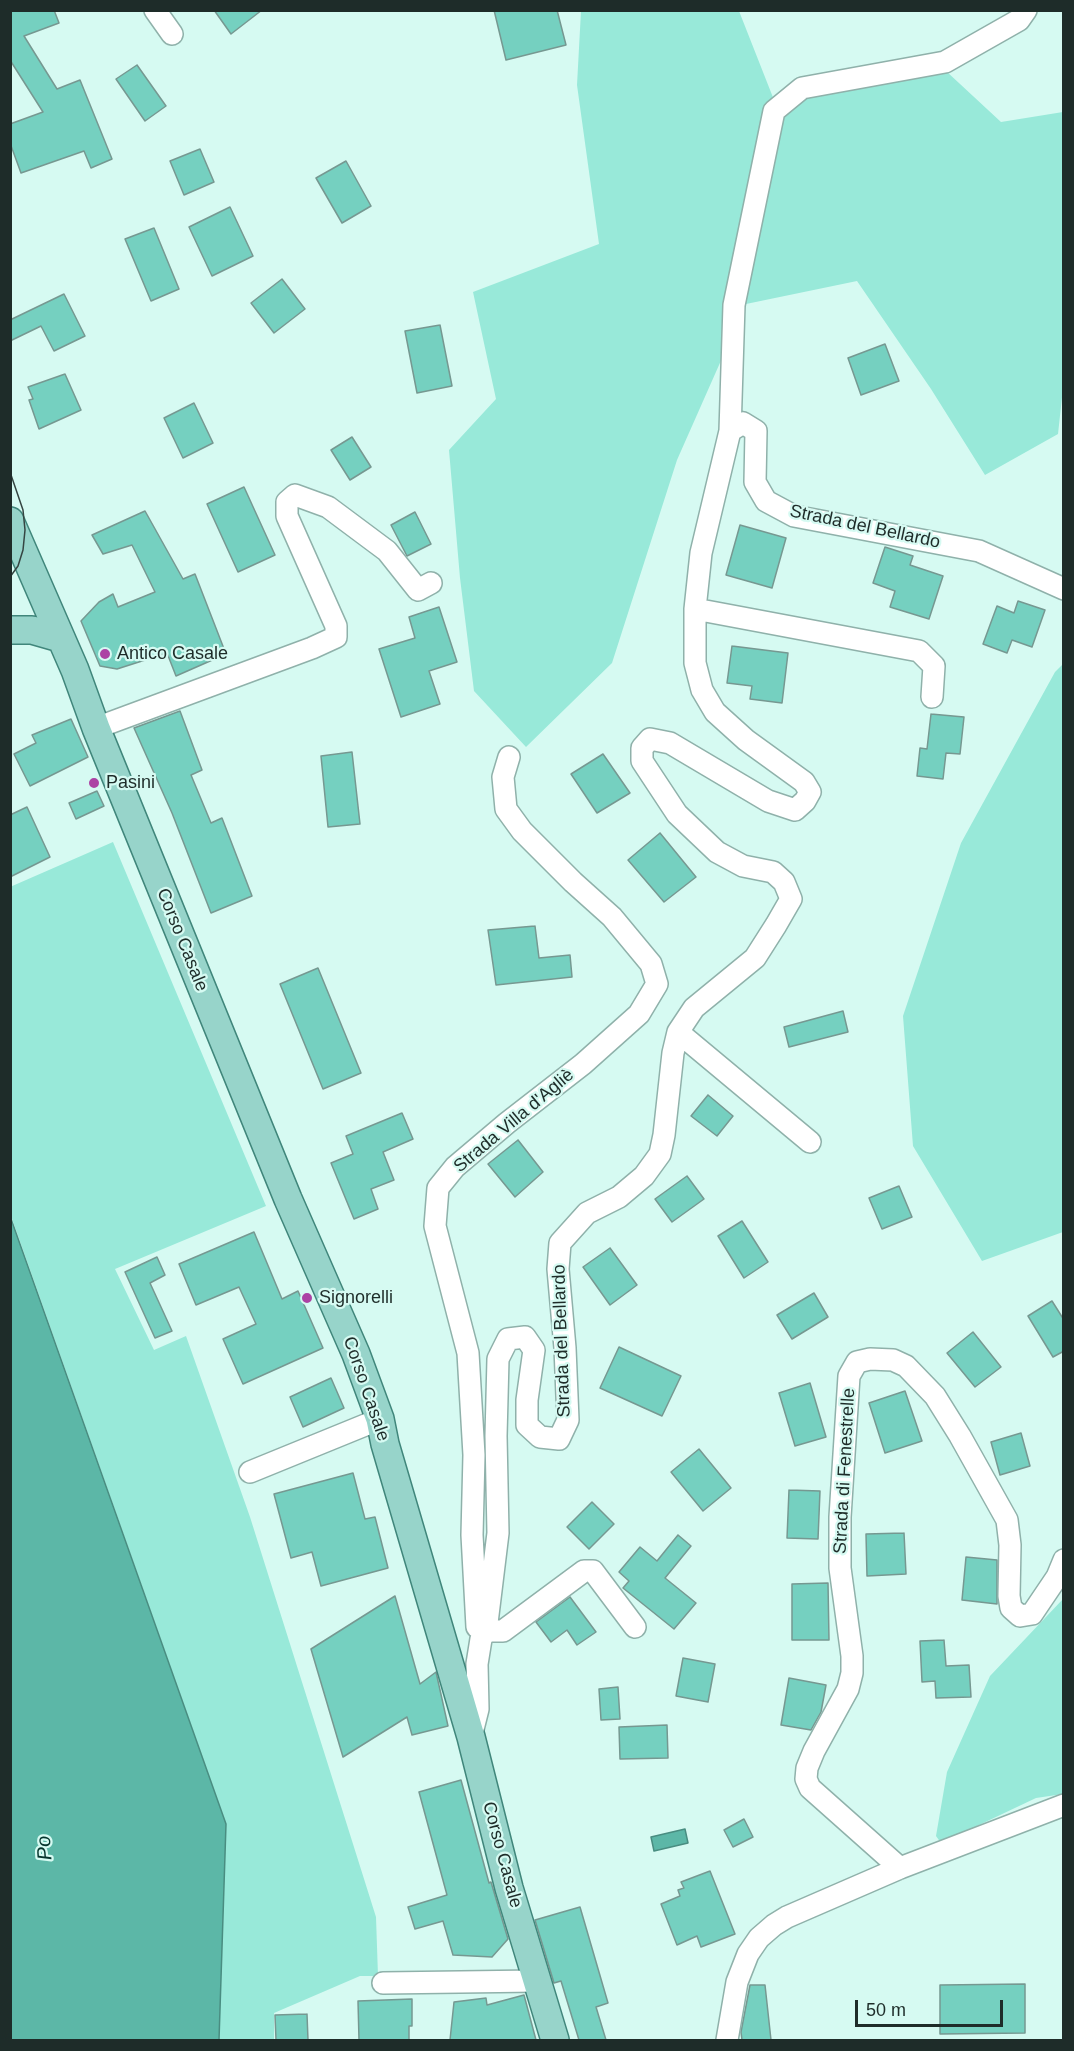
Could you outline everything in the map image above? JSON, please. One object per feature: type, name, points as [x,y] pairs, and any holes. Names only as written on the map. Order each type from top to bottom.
[{"type":"main road","name":"Corso Casale","points":[[10,521],[15,555],[75,670],[96,728],[288,1199],[356,1354],[380,1419],[385,1444],[471,1737],[509,1888],[555,2040]]},
{"type":"main road","points":[[10,630],[32,630],[60,638]]},
{"type":"street","points":[[155,10],[172,34]]},
{"type":"street","points":[[730,431],[734,305],[774,111],[802,88],[945,62],[1019,20],[1026,10]]},
{"type":"street","name":"Strada del Bellardo","points":[[471,1737],[478,1709],[477,1664],[484,1635],[498,1533],[496,1436],[498,1359],[508,1339],[525,1337],[534,1350],[527,1400],[527,1425],[540,1437],[559,1439],[568,1420],[558,1269],[560,1244],[588,1213],[619,1197],[644,1176],[660,1154],[672,1053],[678,1032],[694,1008],[755,958],[791,899],[784,882],[773,872],[743,866],[717,852],[677,814],[642,761],[642,748],[650,739],[670,743],[768,801],[795,810],[805,801],[810,792],[804,782],[746,740],[715,712],[702,690],[695,663],[695,609],[701,553],[730,431],[743,423],[756,431],[755,482],[766,501],[794,516],[979,551],[1064,589]]},
{"type":"street","points":[[96,728],[336,637],[336,626],[287,516],[287,502],[295,495],[328,507],[387,550],[418,590],[431,584]]},
{"type":"street","points":[[695,609],[919,651],[934,666],[932,697]]},
{"type":"street","name":"Strada Villa d'Agliè","points":[[484,1635],[477,1625],[476,1614],[472,1535],[474,1455],[468,1353],[435,1226],[438,1188],[455,1167],[583,1064],[639,1014],[657,984],[651,964],[612,917],[522,831],[506,809],[503,777],[509,757]]},
{"type":"street","points":[[678,1032],[810,1142]]},
{"type":"street","name":"Strada di Fenestrelle","points":[[900,1868],[810,1788],[806,1779],[807,1768],[814,1751],[848,1689],[852,1673],[852,1656],[840,1568],[840,1518],[849,1376],[857,1362],[870,1359],[893,1360],[906,1366],[935,1396],[1007,1520],[1010,1545],[1009,1596],[1011,1608],[1020,1616],[1032,1614],[1057,1577],[1064,1560]]},
{"type":"street","points":[[250,1472],[380,1419]]},
{"type":"street","points":[[484,1635],[503,1631],[584,1571],[593,1571],[635,1627]]},
{"type":"street","points":[[727,2040],[737,1982],[748,1954],[759,1938],[774,1925],[787,1917],[900,1868],[1064,1805]]},
{"type":"street","points":[[383,1983],[537,1981]]},
{"type":"shaded area","points":[[581,11],[739,11],[774,100],[946,71],[1001,122],[1063,112],[1064,379],[1058,434],[985,475],[931,389],[857,281],[746,304],[677,460],[612,663],[526,747],[474,691],[460,578],[449,450],[496,399],[473,292],[599,244],[577,85]]},
{"type":"shaded area","points":[[1063,664],[1063,1232],[982,1261],[913,1146],[903,1016],[961,843],[1055,672]]},
{"type":"shaded area","points":[[113,842],[266,1206],[115,1269],[154,1350],[186,1336],[250,1517],[376,1917],[378,1976],[360,1976],[274,2013],[274,2040],[219,2040],[226,1824],[11,1216],[10,887]]},
{"type":"shaded area","points":[[1063,1599],[1063,1794],[1036,1798],[941,1843],[936,1836],[947,1772],[990,1676]]},
{"type":"water","name":"Po","points":[[10,1216],[226,1824],[219,2040],[11,2040]]},
{"type":"water","points":[[685,1829],[688,1843],[654,1851],[651,1837]]},
{"type":"building","points":[[10,10],[54,10],[59,23],[24,36],[57,89],[80,80],[112,159],[91,168],[84,151],[21,173],[10,143],[10,124],[43,112],[10,60]]},
{"type":"building","points":[[214,10],[262,10],[231,34]]},
{"type":"building","points":[[494,10],[557,10],[566,45],[506,60]]},
{"type":"building","points":[[137,65],[166,106],[145,121],[116,79]]},
{"type":"building","points":[[200,149],[214,182],[184,195],[170,161]]},
{"type":"building","points":[[346,161],[371,206],[342,223],[316,178]]},
{"type":"building","points":[[230,207],[253,256],[212,276],[189,227]]},
{"type":"building","points":[[154,228],[179,289],[151,301],[125,239]]},
{"type":"building","points":[[282,279],[305,309],[274,333],[251,303]]},
{"type":"building","points":[[64,294],[85,336],[54,351],[41,326],[10,341],[10,320]]},
{"type":"building","points":[[440,325],[452,386],[417,393],[405,331]]},
{"type":"building","points":[[885,344],[899,381],[861,395],[848,358]]},
{"type":"building","points":[[65,374],[81,410],[39,429],[29,400],[33,399],[28,387]]},
{"type":"building","points":[[194,403],[213,443],[183,458],[164,418]]},
{"type":"building","points":[[352,437],[371,467],[350,480],[331,450]]},
{"type":"building","points":[[244,487],[275,555],[238,572],[207,504]]},
{"type":"building","points":[[145,511],[183,579],[195,574],[226,654],[176,676],[167,653],[117,669],[100,666],[81,621],[99,602],[113,594],[118,607],[155,592],[132,545],[103,554],[92,535]]},
{"type":"building","points":[[415,512],[431,544],[407,556],[391,525]]},
{"type":"building","points":[[740,525],[786,538],[772,588],[726,575]]},
{"type":"building","points":[[885,547],[913,556],[910,565],[943,576],[929,619],[890,607],[895,591],[873,583]]},
{"type":"building","points":[[1018,601],[1045,610],[1032,647],[1012,640],[1007,653],[983,644],[997,606],[1014,613]]},
{"type":"building","points":[[439,607],[457,662],[429,671],[440,704],[401,717],[379,649],[415,638],[409,617]]},
{"type":"building","points":[[732,646],[788,653],[782,703],[750,699],[752,686],[727,683]]},
{"type":"building","points":[[180,711],[202,770],[191,775],[211,823],[222,818],[252,896],[211,913],[172,813],[134,728]]},
{"type":"building","points":[[931,714],[964,717],[960,754],[946,753],[943,779],[917,776],[920,748],[927,749]]},
{"type":"building","points":[[71,719],[88,757],[30,786],[14,754],[36,743],[32,735]]},
{"type":"building","points":[[352,752],[360,824],[328,827],[321,756]]},
{"type":"building","points":[[603,754],[630,793],[597,813],[571,774]]},
{"type":"building","points":[[97,791],[104,806],[76,819],[69,803]]},
{"type":"building","points":[[27,807],[50,857],[10,877],[10,815]]},
{"type":"building","points":[[660,833],[696,877],[664,902],[628,860]]},
{"type":"building","points":[[535,926],[539,958],[570,955],[572,977],[496,985],[488,930]]},
{"type":"building","points":[[318,968],[361,1073],[323,1089],[280,984]]},
{"type":"building","points":[[843,1011],[848,1032],[789,1047],[784,1027]]},
{"type":"building","points":[[708,1095],[733,1116],[717,1136],[691,1116]]},
{"type":"building","points":[[402,1113],[413,1139],[383,1152],[394,1180],[371,1189],[378,1209],[354,1219],[331,1163],[353,1154],[346,1136]]},
{"type":"building","points":[[518,1140],[543,1172],[515,1197],[488,1164]]},
{"type":"building","points":[[687,1176],[704,1199],[672,1222],[655,1199]]},
{"type":"building","points":[[899,1186],[912,1217],[882,1229],[869,1198]]},
{"type":"building","points":[[742,1221],[768,1262],[744,1278],[718,1236]]},
{"type":"building","points":[[254,1232],[282,1299],[298,1291],[323,1348],[243,1384],[223,1339],[256,1324],[239,1287],[196,1305],[179,1264]]},
{"type":"building","points":[[610,1248],[637,1285],[610,1305],[583,1267]]},
{"type":"building","points":[[157,1257],[165,1275],[150,1283],[172,1331],[155,1338],[125,1272]]},
{"type":"building","points":[[814,1293],[828,1317],[792,1339],[777,1315]]},
{"type":"building","points":[[1052,1301],[1064,1320],[1064,1351],[1053,1357],[1028,1316]]},
{"type":"building","points":[[973,1332],[1001,1367],[975,1387],[947,1353]]},
{"type":"building","points":[[619,1347],[681,1376],[662,1416],[600,1388]]},
{"type":"building","points":[[331,1378],[344,1408],[303,1427],[290,1397]]},
{"type":"building","points":[[810,1383],[826,1437],[795,1446],[779,1393]]},
{"type":"building","points":[[905,1391],[922,1441],[885,1453],[869,1403]]},
{"type":"building","points":[[1021,1433],[1030,1466],[1000,1475],[991,1442]]},
{"type":"building","points":[[699,1449],[731,1488],[703,1511],[671,1472]]},
{"type":"building","points":[[353,1473],[365,1519],[375,1517],[388,1568],[321,1586],[312,1552],[291,1558],[274,1494]]},
{"type":"building","points":[[789,1490],[820,1491],[818,1539],[787,1538]]},
{"type":"building","points":[[592,1502],[614,1524],[589,1549],[567,1527]]},
{"type":"building","points":[[904,1533],[906,1574],[867,1576],[866,1534]]},
{"type":"building","points":[[678,1535],[691,1546],[665,1578],[696,1603],[674,1629],[623,1588],[629,1581],[619,1572],[640,1547],[657,1561]]},
{"type":"building","points":[[966,1557],[997,1560],[997,1604],[962,1600]]},
{"type":"building","points":[[828,1583],[829,1640],[792,1640],[792,1584]]},
{"type":"building","points":[[395,1596],[420,1684],[436,1672],[448,1726],[412,1735],[407,1717],[343,1757],[311,1649]]},
{"type":"building","points":[[570,1597],[596,1632],[577,1645],[567,1630],[551,1642],[536,1622]]},
{"type":"building","points":[[944,1640],[946,1666],[969,1665],[971,1697],[936,1698],[935,1681],[922,1682],[920,1641]]},
{"type":"building","points":[[683,1658],[715,1664],[708,1702],[676,1696]]},
{"type":"building","points":[[789,1678],[826,1685],[821,1712],[811,1730],[781,1725]]},
{"type":"building","points":[[618,1687],[620,1719],[601,1720],[599,1689]]},
{"type":"building","points":[[667,1725],[668,1758],[620,1759],[619,1727]]},
{"type":"building","points":[[461,1780],[489,1883],[491,1882],[508,1939],[492,1957],[453,1955],[443,1921],[415,1929],[408,1907],[447,1895],[419,1792]]},
{"type":"building","points":[[744,1819],[753,1837],[733,1847],[724,1830]]},
{"type":"building","points":[[710,1871],[735,1934],[701,1947],[697,1936],[677,1945],[661,1904],[680,1896],[678,1890],[684,1888],[681,1882]]},
{"type":"building","points":[[580,1907],[608,2003],[596,2007],[606,2040],[579,2040],[561,1981],[554,1983],[535,1920]]},
{"type":"building","points":[[1025,1984],[1025,2033],[940,2034],[940,1985]]},
{"type":"building","points":[[750,1985],[765,1985],[771,2040],[742,2040],[741,2032]]},
{"type":"building","points":[[524,1995],[536,2040],[450,2040],[454,2002],[486,1998],[487,2005]]},
{"type":"building","points":[[412,1999],[412,2026],[409,2026],[409,2040],[359,2040],[358,2001]]},
{"type":"building","points":[[307,2014],[308,2040],[276,2040],[275,2015]]},
{"type":"tram line","points":[[10,472],[23,510],[25,530],[23,550],[18,566],[10,577]]},
{"type":"place","name":"Antico Casale","points":[[105,654]]},
{"type":"place","name":"Pasini","points":[[94,783]]},
{"type":"place","name":"Signorelli","points":[[307,1298]]}]
